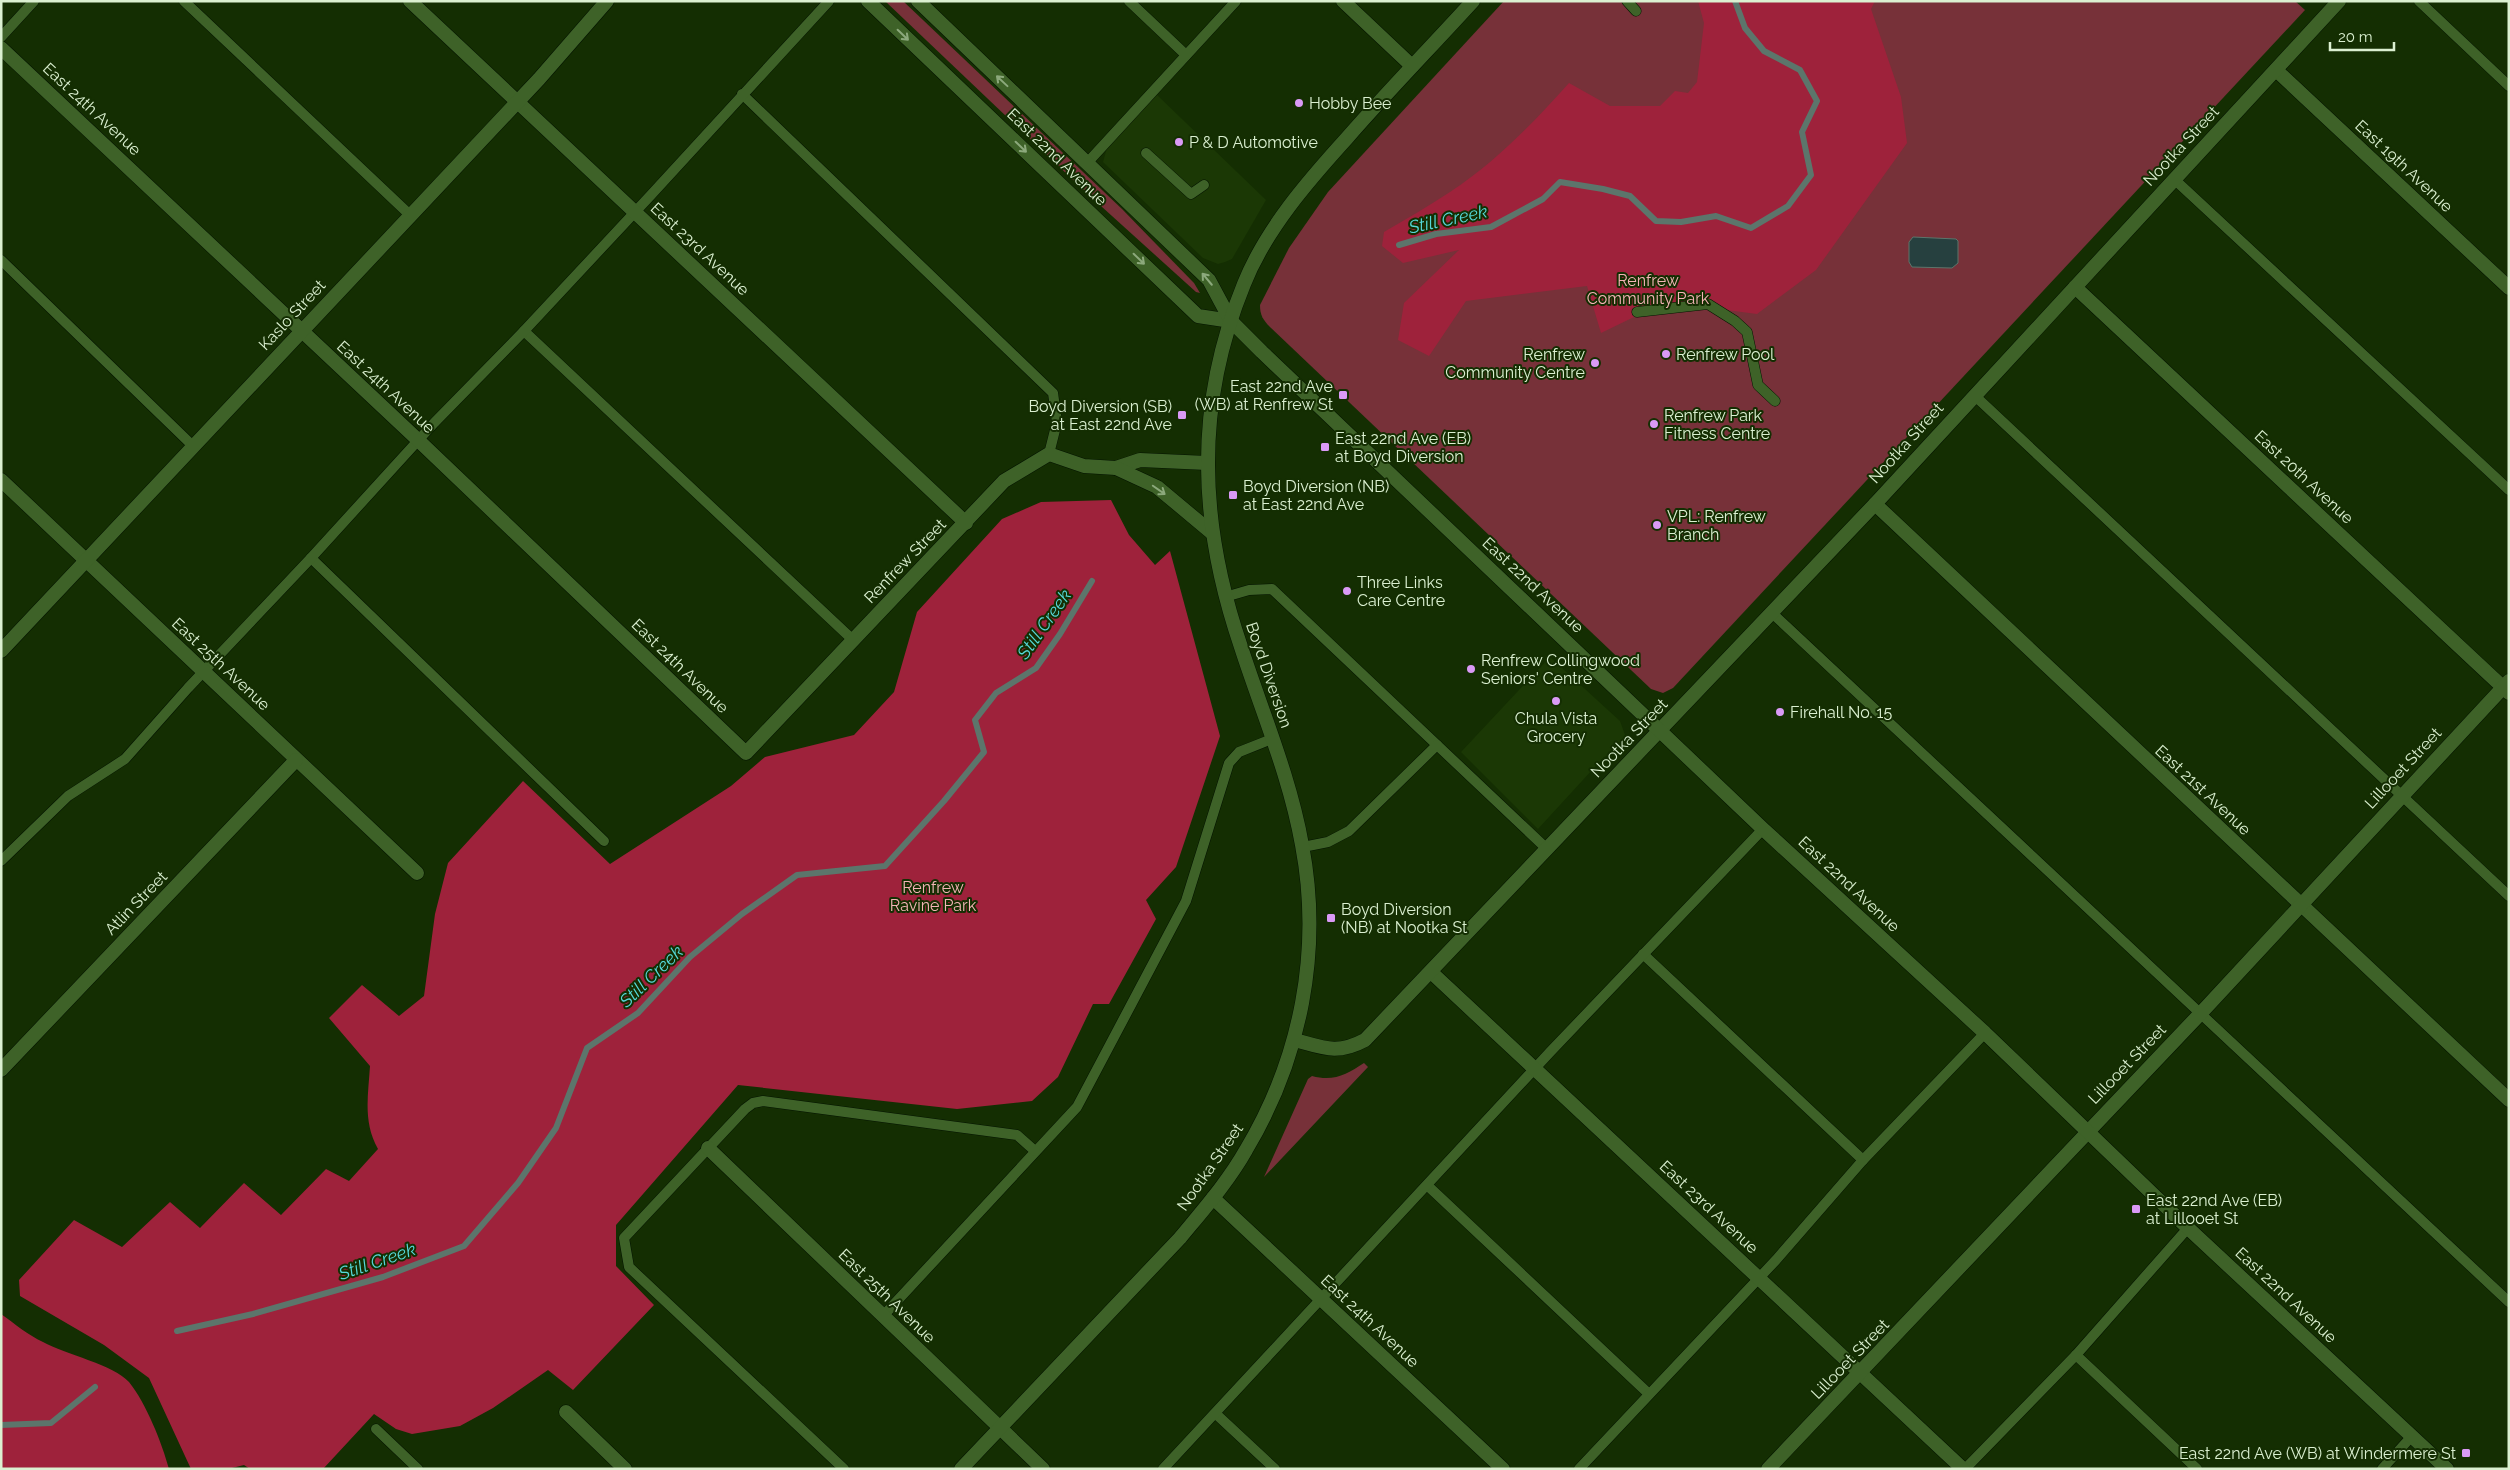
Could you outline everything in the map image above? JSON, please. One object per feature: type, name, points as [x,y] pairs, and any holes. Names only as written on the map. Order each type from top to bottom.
[{"type":"street","name":"East 23rd Avenue","points":[[410,1],[966,522]]},
{"type":"street","name":"Kaslo Street","points":[[1,651],[87,562],[193,446],[517,103],[607,1]]},
{"type":"street","name":"East 22nd Avenue","points":[[868,1],[1198,316],[1231,320]]},
{"type":"street","name":"East 22nd Avenue","points":[[918,1],[1210,280],[1231,320],[1764,829],[1985,1033],[2188,1228],[2447,1469]]},
{"type":"street","points":[[1343,1],[1412,66]]},
{"type":"street","points":[[1231,320],[1245,281],[1267,241],[1301,191],[1412,66],[1473,1]]},
{"type":"street","name":"Nootka Street","points":[[961,1469],[1180,1238],[1213,1198],[1245,1152],[1273,1100],[1295,1040],[1329,1049],[1348,1049],[1365,1040],[1770,612],[1875,504],[2339,1]]},
{"type":"street","name":"East 24th Avenue","points":[[1,48],[300,332],[418,440],[746,753]]},
{"type":"street","name":"East 19th Avenue","points":[[2276,70],[2509,288]]},
{"type":"street","name":"East 20th Avenue","points":[[2075,287],[2507,687]]},
{"type":"street","name":"Boyd Diversion","points":[[1231,320],[1214,381],[1207,463],[1211,532],[1225,596],[1291,798],[1303,847],[1309,932],[1302,1004],[1295,1040]]},
{"type":"street","points":[[1049,454],[1084,466],[1116,468],[1157,487],[1211,532]]},
{"type":"street","name":"Renfrew Street","points":[[746,753],[1004,481],[1049,454]]},
{"type":"street","points":[[1116,468],[1140,460],[1207,463]]},
{"type":"street","name":"East 25th Avenue","points":[[1,480],[416,873]]},
{"type":"street","name":"East 21st Avenue","points":[[1875,504],[2509,1100]]},
{"type":"street","name":"Lillooet Street","points":[[1768,1469],[2200,1014],[2402,795],[2507,687]]},
{"type":"street","name":"Atlin Street","points":[[1,1070],[296,760]]},
{"type":"street","name":"East 23rd Avenue","points":[[1430,972],[1964,1469]]},
{"type":"street","name":"East 25th Avenue","points":[[708,1148],[1043,1469]]},
{"type":"street","name":"East 24th Avenue","points":[[1213,1198],[1504,1469]]},
{"type":"street","points":[[566,1412],[625,1469]]},
{"type":"lane","points":[[1,38],[34,1]]},
{"type":"lane","points":[[184,1],[410,216]]},
{"type":"lane","points":[[1,862],[68,796],[125,758],[418,440],[524,331],[829,1]]},
{"type":"lane","points":[[1129,1],[1186,56]]},
{"type":"lane","points":[[1088,162],[1236,1]]},
{"type":"lane","points":[[1626,1],[1636,11]]},
{"type":"lane","points":[[2418,1],[2509,86]]},
{"type":"lane","points":[[742,94],[1053,393],[1057,422],[1049,454]]},
{"type":"lane","points":[[1146,153],[1191,194],[1204,185]]},
{"type":"lane","points":[[2174,179],[2509,490]]},
{"type":"lane","points":[[1,260],[193,446]]},
{"type":"lane","points":[[1637,312],[1708,304],[1735,321],[1747,332],[1758,385],[1775,401]]},
{"type":"lane","points":[[524,331],[853,640]]},
{"type":"lane","points":[[1974,395],[2509,896]]},
{"type":"lane","points":[[311,558],[604,841]]},
{"type":"lane","points":[[1225,596],[1250,590],[1272,589],[1547,849]]},
{"type":"lane","points":[[1770,612],[2509,1302]]},
{"type":"lane","points":[[882,1316],[1077,1106],[1186,901],[1229,763],[1239,752],[1272,739]]},
{"type":"lane","points":[[1303,847],[1328,842],[1349,830],[1437,745]]},
{"type":"lane","points":[[1163,1469],[1534,1070],[1764,829]]},
{"type":"lane","points":[[1643,954],[1863,1160]]},
{"type":"lane","points":[[1579,1469],[1759,1278],[1863,1160],[1985,1033]]},
{"type":"lane","points":[[844,1469],[629,1267],[624,1238],[744,1109],[763,1101],[1017,1135],[1035,1151]]},
{"type":"lane","points":[[1428,1186],[1649,1394]]},
{"type":"lane","points":[[1964,1469],[2076,1355],[2188,1228]]},
{"type":"lane","points":[[2076,1355],[2196,1469]]},
{"type":"lane","points":[[1216,1414],[1275,1469]]},
{"type":"lane","points":[[376,1429],[418,1469]]},
{"type":"lane","points":[[2382,1469],[2412,1436]]},
{"type":"shaded area","points":[[1156,94],[1266,200],[1232,259],[1218,264],[1203,258],[1103,162],[1108,144]]},
{"type":"shaded area","points":[[1550,657],[1620,721],[1625,735],[1614,753],[1604,757],[1538,829],[1461,752]]},
{"type":"green space","points":[[885,1],[903,1],[1122,209],[1194,283],[1200,293],[1196,292],[1091,197]]},
{"type":"green space","name":"Renfrew Community Park","points":[[1504,1],[2295,1],[2305,10],[1673,688],[1663,693],[1651,689],[1270,327],[1264,320],[1261,312],[1260,305],[1289,248],[1328,192]]},
{"type":"green space","points":[[1698,1],[1875,1],[1871,9],[1901,97],[1907,143],[1816,270],[1757,314],[1665,302],[1601,333],[1587,286],[1466,301],[1429,356],[1398,340],[1404,303],[1459,250],[1403,263],[1382,246],[1384,232],[1442,197],[1483,168],[1528,127],[1569,83],[1610,106],[1660,106],[1675,91],[1688,93],[1697,82],[1704,23]]},
{"type":"green space","name":"Renfrew Ravine Park","points":[[1111,500],[1129,535],[1155,565],[1170,551],[1220,736],[1176,867],[1146,900],[1156,919],[1109,1004],[1093,1004],[1058,1077],[1032,1101],[957,1109],[738,1085],[616,1225],[616,1266],[654,1305],[573,1390],[548,1370],[493,1408],[460,1426],[412,1434],[396,1429],[374,1414],[323,1469],[250,1469],[244,1465],[228,1469],[191,1469],[149,1378],[104,1345],[20,1296],[19,1280],[74,1220],[122,1247],[170,1202],[200,1228],[244,1183],[281,1215],[326,1169],[349,1181],[378,1149],[373,1139],[368,1119],[370,1066],[329,1018],[362,985],[399,1016],[424,996],[435,914],[448,863],[523,781],[610,864],[731,786],[765,757],[854,735],[894,692],[917,612],[1002,519],[1041,502]]},
{"type":"green space","points":[[1364,1063],[1368,1067],[1264,1177],[1308,1079],[1312,1076],[1327,1078],[1340,1076]]},
{"type":"green space","points":[[1,1314],[37,1339],[112,1370],[129,1382],[153,1424],[169,1469],[1,1469]]},
{"type":"water","points":[[1913,237],[1956,239],[1958,241],[1958,263],[1952,268],[1912,267],[1909,262],[1909,242]]},
{"type":"waterway","name":"Still Creek","points":[[1399,245],[1436,234],[1491,227],[1543,199],[1560,182],[1603,189],[1630,196],[1656,221],[1681,222],[1716,216],[1751,228],[1788,206],[1811,175],[1802,132],[1817,101],[1800,70],[1764,51],[1745,28],[1735,1]]},
{"type":"waterway","name":"Still Creek","points":[[177,1331],[253,1314],[383,1277],[464,1246],[518,1183],[556,1128],[587,1048],[638,1013],[690,957],[742,914],[797,875],[885,866],[944,801],[984,752],[975,720],[996,693],[1036,668],[1060,634],[1092,581]]},
{"type":"waterway","name":"Still Creek","points":[[1,1425],[51,1423],[95,1387]]},
{"type":"place","name":"Hobby Bee","points":[[1299,103]]},
{"type":"place","name":"P & D Automotive","points":[[1179,142]]},
{"type":"place","name":"Renfrew Pool","points":[[1666,354]]},
{"type":"place","name":"Renfrew Community Centre","points":[[1595,363]]},
{"type":"place","name":"East 22nd Ave (WB) at Renfrew St","points":[[1343,395]]},
{"type":"place","name":"Boyd Diversion (SB) at East 22nd Ave","points":[[1182,415]]},
{"type":"place","name":"Renfrew Park Fitness Centre","points":[[1654,424]]},
{"type":"place","name":"East 22nd Ave (EB) at Boyd Diversion","points":[[1325,447]]},
{"type":"place","name":"Boyd Diversion (NB) at East 22nd Ave","points":[[1233,495]]},
{"type":"place","name":"VPL: Renfrew Branch","points":[[1657,525]]},
{"type":"place","name":"Three Links Care Centre","points":[[1347,591]]},
{"type":"place","name":"Renfrew Collingwood Seniors' Centre","points":[[1471,669]]},
{"type":"place","name":"Chula Vista Grocery","points":[[1556,701]]},
{"type":"place","name":"Firehall No. 15","points":[[1780,712]]},
{"type":"place","name":"Boyd Diversion (NB) at Nootka St","points":[[1331,918]]},
{"type":"place","name":"East 22nd Ave (EB) at Lillooet St","points":[[2136,1209]]},
{"type":"place","name":"East 22nd Ave (WB) at Windermere St","points":[[2466,1453]]}]
